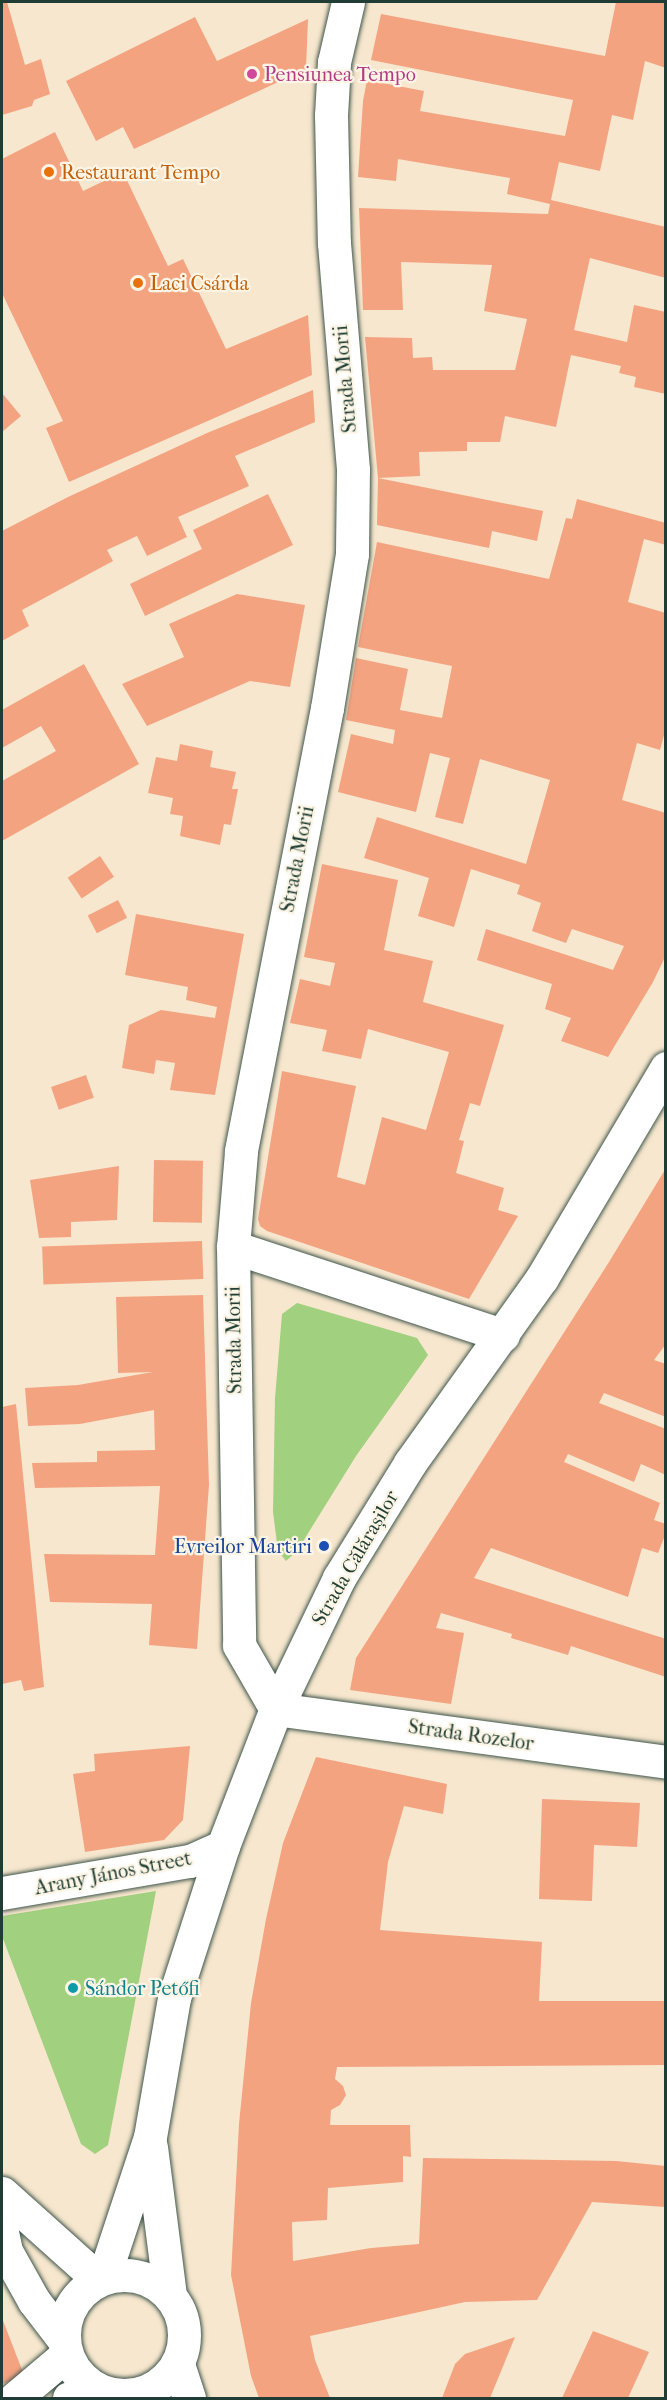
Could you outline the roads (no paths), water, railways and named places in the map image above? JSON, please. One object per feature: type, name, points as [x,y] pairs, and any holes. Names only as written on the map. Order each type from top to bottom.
[{"type":"street","name":"Strada Morii","points":[[276,1709],[239,1645],[232,1247],[241,1152],[327,708],[352,554],[352,470],[334,243],[332,115],[334,62],[348,2]]},
{"type":"street","name":"Strada Călărașilor","points":[[102,2278],[150,2137],[174,1998],[223,1846],[276,1709],[345,1569],[410,1463],[542,1278],[666,1068]]},
{"type":"street","points":[[232,1247],[503,1335]]},
{"type":"street","name":"Strada Rozelor","points":[[276,1709],[666,1762]]},
{"type":"street","name":"Arany János Street","points":[[2,1893],[190,1861],[223,1846]]},
{"type":"street","name":"Strada Călărașilor","points":[[150,2137],[170,2296]]},
{"type":"street","points":[[2,2193],[102,2278]]},
{"type":"street","points":[[2,2232],[6,2251],[34,2301],[65,2347],[78,2375],[102,2396],[143,2394],[164,2382],[178,2364],[185,2340],[182,2316],[170,2296],[151,2281],[128,2275],[102,2278],[84,2290],[69,2308],[63,2331],[65,2347]]},
{"type":"street","points":[[15,2398],[65,2347]]},
{"type":"street","points":[[178,2364],[189,2398]]},
{"type":"place","name":"Pensiunea Tempo","points":[[252,74]]},
{"type":"place","name":"Restaurant Tempo","points":[[49,172]]},
{"type":"place","name":"Laci Csárda","points":[[138,283]]},
{"type":"place","name":"Evreilor Martiri","points":[[324,1546]]},
{"type":"place","name":"Sándor Petőfi","points":[[73,1988]]}]
